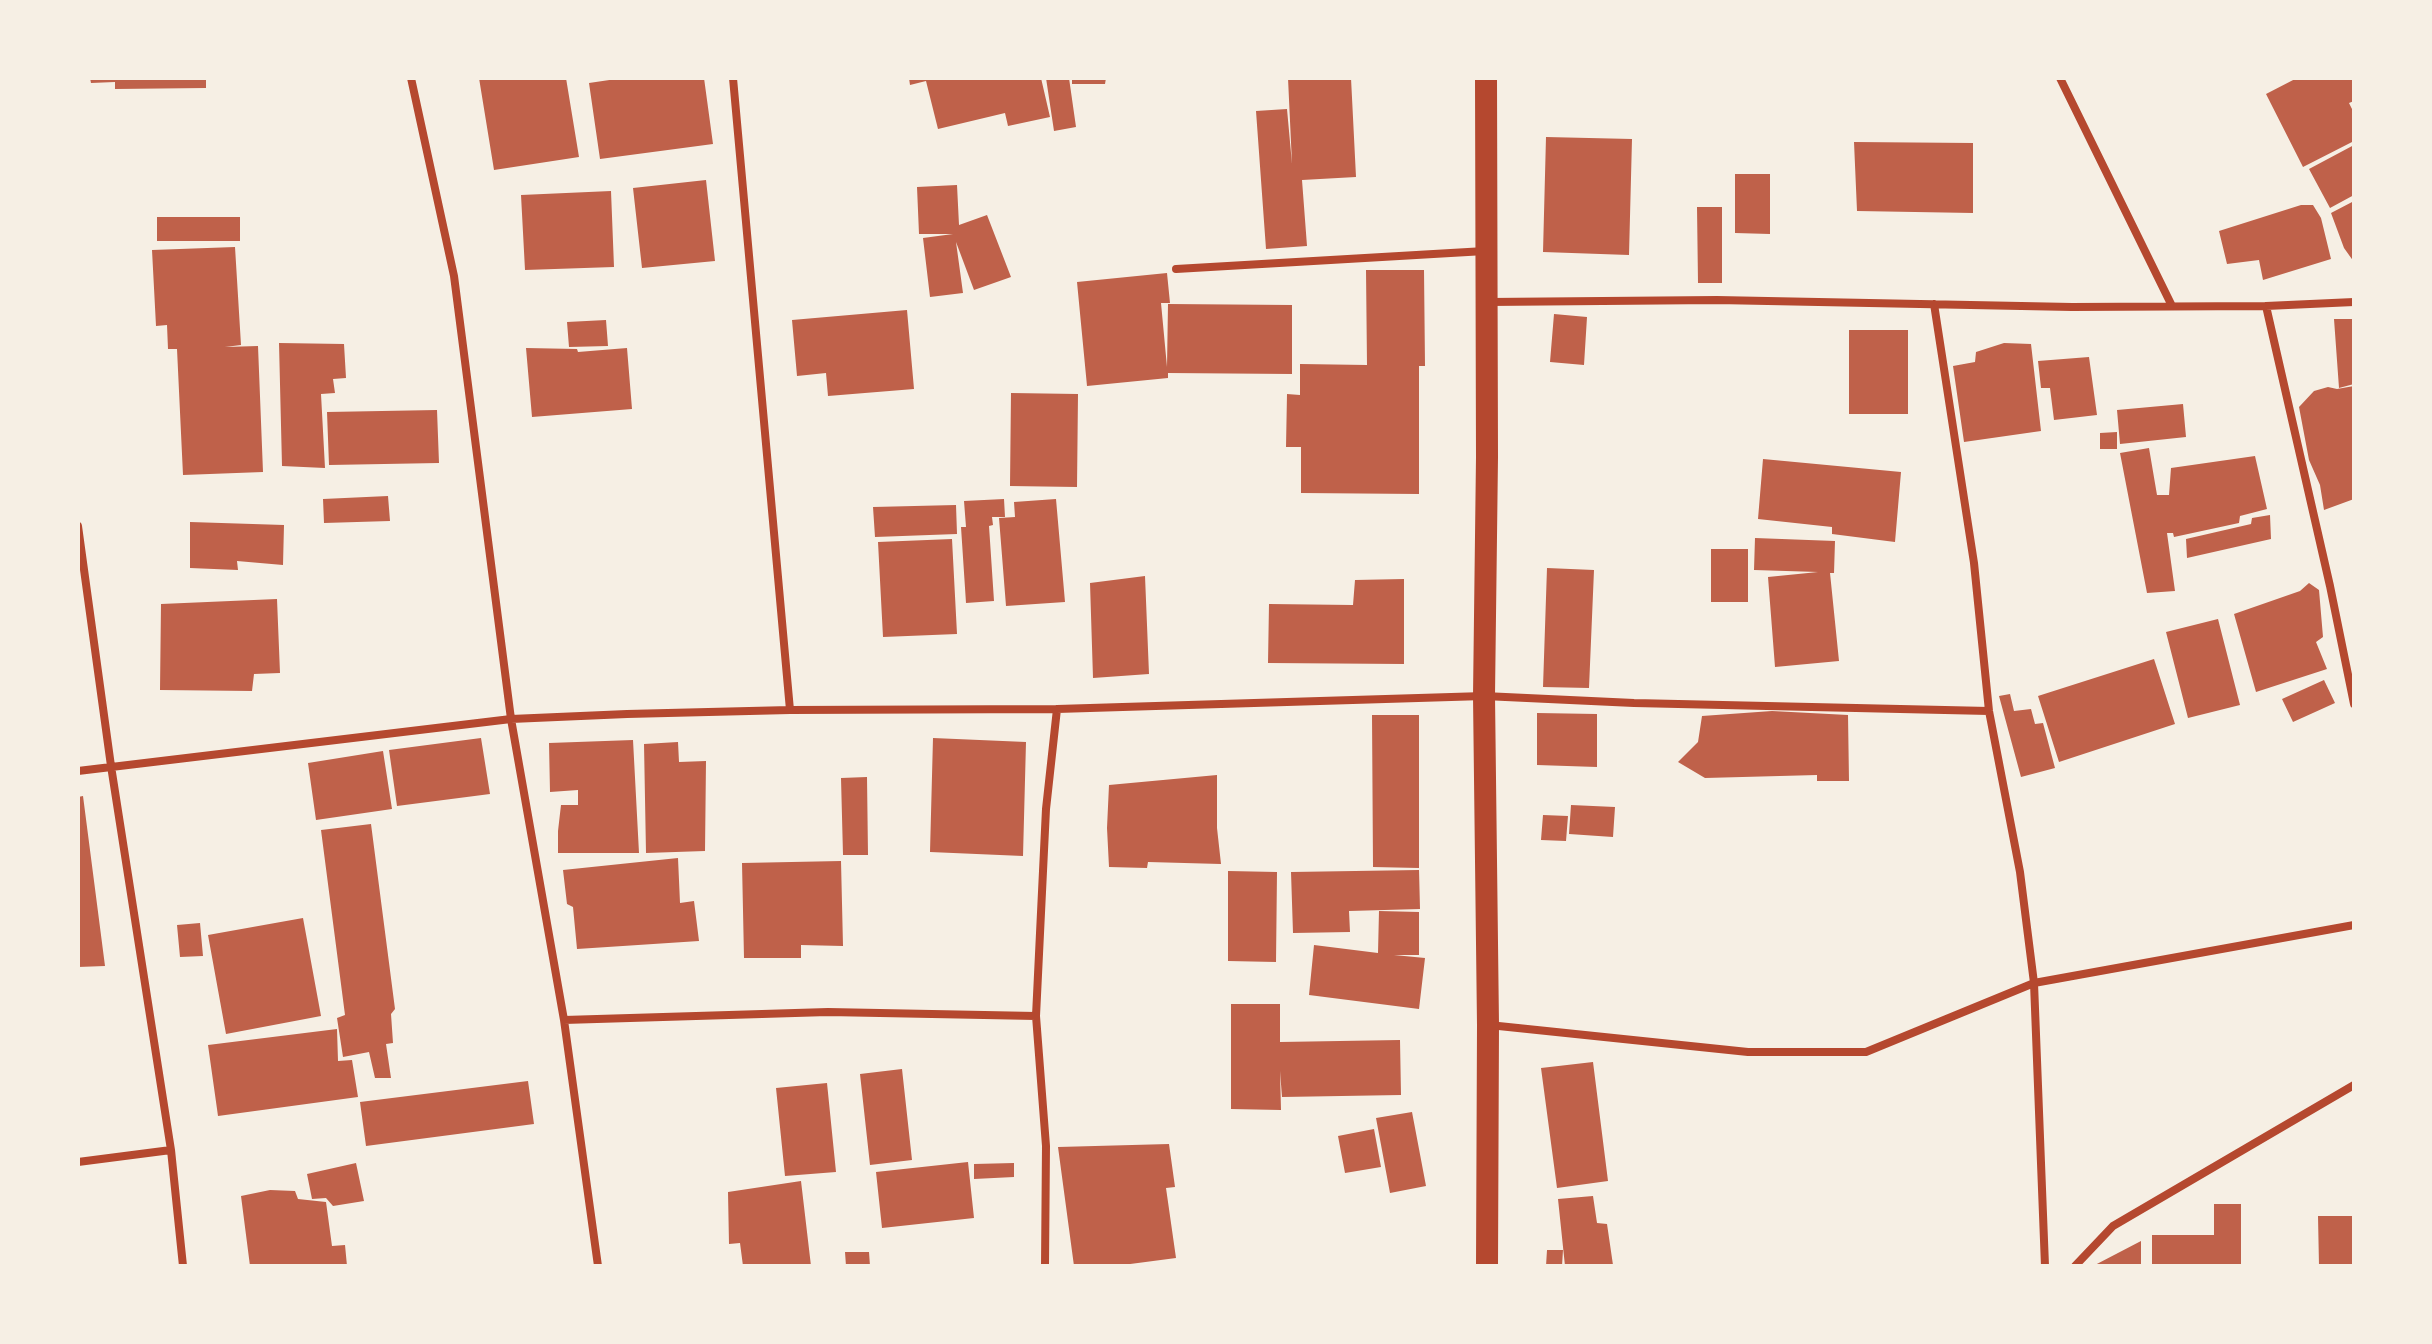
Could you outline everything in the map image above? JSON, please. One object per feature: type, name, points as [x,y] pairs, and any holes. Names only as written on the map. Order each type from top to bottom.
[{"type":"highway","points":[[1486,78],[1484,696],[1487,1266]]},
{"type":"street","points":[[411,78],[454,276],[511,719],[564,1020],[598,1266]]},
{"type":"street","points":[[733,78],[790,710]]},
{"type":"street","points":[[2060,78],[2172,306]]},
{"type":"street","points":[[1176,269],[1486,251]]},
{"type":"street","points":[[1487,302],[1717,300],[2172,306],[2354,302]]},
{"type":"street","points":[[1934,304],[1974,563],[1989,711],[2020,872],[2034,983],[2045,1266]]},
{"type":"street","points":[[2266,306],[2354,704]]},
{"type":"street","points":[[78,526],[111,766],[171,1150],[183,1266]]},
{"type":"street","points":[[78,771],[511,719],[790,710],[1057,709],[1484,696],[1634,703],[1989,711]]},
{"type":"street","points":[[1045,1266],[1046,1146],[1036,1016],[1046,809],[1057,709]]},
{"type":"street","points":[[1488,1025],[1748,1052],[1866,1052],[2034,983],[2354,925]]},
{"type":"street","points":[[564,1020],[828,1012],[1036,1016]]},
{"type":"street","points":[[2075,1266],[2113,1226],[2354,1085]]},
{"type":"street","points":[[78,1162],[171,1150]]},
{"type":"building","points":[[90,78],[206,78],[206,88],[115,89],[115,82],[91,83]]},
{"type":"building","points":[[479,78],[566,78],[579,157],[494,170]]},
{"type":"building","points":[[623,78],[704,78],[713,144],[600,159],[589,83]]},
{"type":"building","points":[[909,78],[1041,78],[1050,117],[1008,126],[1005,113],[938,129],[926,81],[910,85]]},
{"type":"building","points":[[1046,78],[1069,78],[1076,127],[1054,131]]},
{"type":"building","points":[[1072,78],[1106,78],[1105,84],[1072,84]]},
{"type":"building","points":[[1288,78],[1351,78],[1356,177],[1302,180],[1307,246],[1266,249],[1256,111],[1287,109],[1292,164]]},
{"type":"building","points":[[2297,78],[2354,78],[2354,101],[2349,103],[2354,113],[2354,141],[2303,167],[2266,94]]},
{"type":"building","points":[[1546,137],[1632,139],[1629,255],[1543,252]]},
{"type":"building","points":[[1854,142],[1973,143],[1973,213],[1857,211]]},
{"type":"building","points":[[2354,145],[2354,195],[2330,208],[2309,169]]},
{"type":"building","points":[[1735,174],[1770,174],[1770,234],[1735,233]]},
{"type":"building","points":[[706,180],[715,261],[642,268],[633,188]]},
{"type":"building","points":[[957,185],[959,225],[987,215],[1011,277],[974,290],[956,242],[963,293],[930,297],[923,238],[953,234],[919,234],[917,187]]},
{"type":"building","points":[[611,191],[614,267],[525,270],[521,195]]},
{"type":"building","points":[[2354,201],[2354,262],[2344,248],[2331,213]]},
{"type":"building","points":[[2301,205],[2313,205],[2321,218],[2331,259],[2263,280],[2259,260],[2227,264],[2219,231]]},
{"type":"building","points":[[1697,207],[1722,207],[1722,283],[1698,283]]},
{"type":"building","points":[[157,217],[240,217],[240,241],[157,241]]},
{"type":"building","points":[[235,247],[241,345],[225,347],[258,346],[263,472],[183,475],[177,349],[168,349],[167,325],[156,326],[152,250]]},
{"type":"building","points":[[1366,270],[1424,270],[1425,366],[1419,366],[1419,494],[1301,493],[1301,447],[1286,447],[1287,394],[1300,395],[1300,364],[1367,365]]},
{"type":"building","points":[[1167,273],[1170,303],[1161,303],[1167,367],[1168,304],[1292,305],[1292,374],[1168,373],[1168,378],[1087,386],[1077,282]]},
{"type":"building","points":[[907,310],[914,389],[828,396],[826,373],[797,376],[792,320]]},
{"type":"building","points":[[1554,314],[1587,317],[1584,365],[1550,362]]},
{"type":"building","points":[[2334,319],[2354,319],[2354,384],[2339,388]]},
{"type":"building","points":[[606,320],[608,346],[569,347],[567,322]]},
{"type":"building","points":[[1849,330],[1908,330],[1908,414],[1849,414]]},
{"type":"building","points":[[279,343],[344,344],[346,378],[333,379],[335,393],[321,394],[325,468],[282,466]]},
{"type":"building","points":[[2004,343],[2031,344],[2041,431],[1964,442],[1953,366],[1975,362],[1976,352]]},
{"type":"building","points":[[526,348],[577,349],[578,352],[627,348],[632,409],[532,417]]},
{"type":"building","points":[[2089,357],[2097,415],[2054,420],[2050,388],[2041,388],[2038,361]]},
{"type":"building","points":[[2354,386],[2354,499],[2324,510],[2320,485],[2309,460],[2299,407],[2314,391]]},
{"type":"building","points":[[1011,393],[1078,394],[1077,487],[1010,486]]},
{"type":"building","points":[[2183,404],[2186,437],[2120,444],[2117,410]]},
{"type":"building","points":[[437,410],[439,463],[329,465],[327,412]]},
{"type":"building","points":[[2117,432],[2117,449],[2100,449],[2100,433]]},
{"type":"building","points":[[2149,448],[2157,495],[2169,495],[2171,468],[2255,456],[2267,509],[2240,516],[2239,523],[2174,537],[2173,533],[2167,533],[2175,591],[2147,593],[2120,453]]},
{"type":"building","points":[[1763,459],[1901,472],[1895,542],[1832,534],[1832,527],[1758,519]]},
{"type":"building","points":[[388,496],[390,521],[324,523],[323,499]]},
{"type":"building","points":[[1004,499],[1005,517],[992,517],[993,525],[989,526],[994,601],[966,603],[961,527],[966,527],[964,501]]},
{"type":"building","points":[[1056,499],[1065,602],[1006,606],[999,518],[1015,517],[1014,502]]},
{"type":"building","points":[[956,505],[957,534],[875,537],[873,507]]},
{"type":"building","points":[[2270,515],[2271,539],[2187,558],[2186,539],[2251,524],[2252,518]]},
{"type":"building","points":[[190,522],[284,525],[283,565],[237,561],[238,570],[190,568]]},
{"type":"building","points":[[1755,538],[1835,541],[1834,573],[1830,573],[1839,661],[1775,667],[1768,577],[1818,572],[1754,570]]},
{"type":"building","points":[[952,539],[957,634],[883,637],[878,542]]},
{"type":"building","points":[[1711,549],[1748,549],[1748,602],[1711,602]]},
{"type":"building","points":[[1547,568],[1594,570],[1589,688],[1543,687]]},
{"type":"building","points":[[1145,576],[1149,674],[1093,678],[1090,583]]},
{"type":"building","points":[[1404,579],[1404,664],[1268,663],[1269,604],[1353,605],[1355,580]]},
{"type":"building","points":[[2309,583],[2319,590],[2323,637],[2316,642],[2327,669],[2256,692],[2234,614],[2300,591]]},
{"type":"building","points":[[277,599],[280,673],[254,674],[252,691],[160,690],[161,604]]},
{"type":"building","points":[[2218,619],[2240,705],[2188,718],[2166,632]]},
{"type":"building","points":[[2154,659],[2175,724],[2059,762],[2038,696]]},
{"type":"building","points":[[2324,680],[2335,703],[2293,722],[2282,699]]},
{"type":"building","points":[[2010,694],[2014,711],[2031,709],[2035,724],[2043,723],[2055,768],[2021,777],[1999,696]]},
{"type":"building","points":[[1772,711],[1848,715],[1849,781],[1817,781],[1817,775],[1705,778],[1678,762],[1698,742],[1702,716]]},
{"type":"building","points":[[1537,713],[1597,714],[1597,767],[1537,765]]},
{"type":"building","points":[[1372,715],[1419,715],[1419,868],[1373,867]]},
{"type":"building","points":[[481,738],[490,794],[397,806],[389,750]]},
{"type":"building","points":[[933,738],[1026,742],[1023,856],[930,852]]},
{"type":"building","points":[[633,740],[639,853],[558,853],[561,805],[578,805],[578,790],[550,792],[549,743]]},
{"type":"building","points":[[678,742],[679,762],[706,761],[705,851],[646,853],[644,744]]},
{"type":"building","points":[[383,751],[392,809],[316,820],[308,763]]},
{"type":"building","points":[[1217,775],[1221,864],[1148,862],[1147,868],[1109,867],[1109,785]]},
{"type":"building","points":[[867,777],[868,855],[843,855],[841,778]]},
{"type":"building","points":[[83,796],[105,966],[78,967],[78,797]]},
{"type":"building","points":[[1571,805],[1615,807],[1613,837],[1569,834]]},
{"type":"building","points":[[1543,815],[1568,816],[1566,841],[1541,840]]},
{"type":"building","points":[[371,824],[395,1009],[391,1014],[393,1043],[386,1044],[391,1078],[375,1078],[369,1052],[343,1057],[337,1018],[345,1015],[321,830]]},
{"type":"building","points":[[678,858],[680,903],[694,901],[699,941],[577,949],[573,907],[567,904],[563,870]]},
{"type":"building","points":[[841,861],[843,946],[801,945],[801,958],[744,958],[742,863]]},
{"type":"building","points":[[1419,870],[1420,909],[1349,911],[1350,932],[1293,933],[1291,872]]},
{"type":"building","points":[[1228,871],[1277,872],[1276,962],[1228,961]]},
{"type":"building","points":[[1379,911],[1419,912],[1419,955],[1394,955],[1425,958],[1419,1009],[1309,995],[1314,945],[1378,953]]},
{"type":"building","points":[[303,918],[321,1016],[226,1034],[208,935]]},
{"type":"building","points":[[200,923],[203,956],[180,957],[177,925]]},
{"type":"building","points":[[1231,1004],[1280,1004],[1280,1042],[1400,1040],[1401,1095],[1282,1097],[1280,1071],[1281,1110],[1231,1109]]},
{"type":"building","points":[[337,1029],[338,1061],[352,1060],[358,1097],[218,1116],[208,1045]]},
{"type":"building","points":[[1593,1062],[1608,1181],[1557,1188],[1541,1068]]},
{"type":"building","points":[[902,1069],[912,1160],[870,1165],[860,1074]]},
{"type":"building","points":[[528,1081],[534,1124],[366,1146],[360,1102]]},
{"type":"building","points":[[827,1083],[836,1172],[785,1176],[776,1088]]},
{"type":"building","points":[[1412,1112],[1426,1186],[1390,1193],[1376,1118]]},
{"type":"building","points":[[1374,1129],[1381,1167],[1345,1173],[1338,1136]]},
{"type":"building","points":[[1169,1144],[1175,1187],[1166,1188],[1176,1258],[1115,1266],[1074,1266],[1058,1147]]},
{"type":"building","points":[[968,1162],[974,1218],[882,1228],[876,1172]]},
{"type":"building","points":[[356,1163],[364,1201],[333,1206],[326,1198],[312,1199],[307,1174]]},
{"type":"building","points":[[1014,1163],[1014,1177],[974,1179],[974,1164]]},
{"type":"building","points":[[801,1181],[811,1266],[743,1266],[740,1243],[729,1244],[728,1192]]},
{"type":"building","points":[[270,1190],[295,1191],[298,1199],[326,1202],[332,1246],[345,1245],[347,1266],[250,1266],[241,1196]]},
{"type":"building","points":[[1593,1196],[1597,1223],[1607,1224],[1613,1265],[1565,1266],[1558,1199]]},
{"type":"building","points":[[2214,1204],[2241,1204],[2241,1266],[2152,1266],[2152,1235],[2214,1235]]},
{"type":"building","points":[[2318,1216],[2354,1216],[2354,1266],[2319,1266]]},
{"type":"building","points":[[2141,1241],[2141,1266],[2093,1266]]},
{"type":"building","points":[[1547,1250],[1563,1250],[1562,1266],[1546,1266]]},
{"type":"building","points":[[845,1252],[869,1252],[870,1266],[846,1266]]}]
